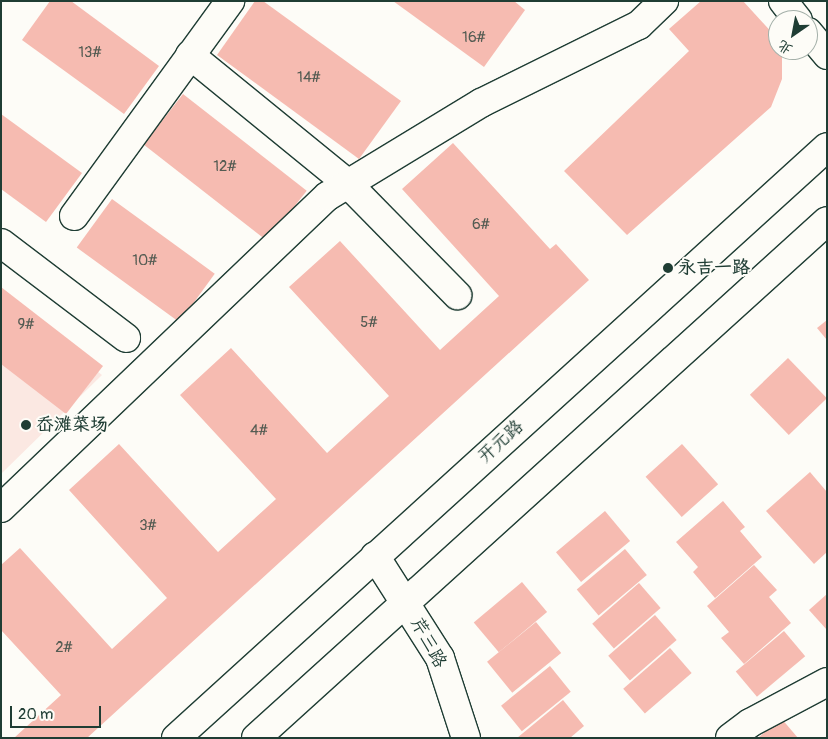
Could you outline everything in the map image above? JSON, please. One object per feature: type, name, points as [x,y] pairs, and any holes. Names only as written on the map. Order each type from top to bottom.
[{"type":"main road","points":[[74,216],[230,1]]},
{"type":"main road","points":[[1,508],[328,196],[481,102],[639,25],[664,1]]},
{"type":"main road","points":[[818,44],[827,55]]},
{"type":"main road","points":[[190,55],[348,184],[457,295]]},
{"type":"main road","name":"开元路","points":[[176,738],[827,147]]},
{"type":"main road","points":[[256,738],[827,221]]},
{"type":"main road","points":[[1,243],[126,338]]},
{"type":"main road","name":"芹三路","points":[[375,556],[440,658],[466,738]]},
{"type":"main road","points":[[730,738],[750,723],[827,682]]},
{"type":"shaded area","name":"岙滩菜场","points":[[1,297],[102,375],[1,474]]},
{"type":"building","points":[[50,1],[71,1],[159,66],[124,114],[22,40]]},
{"type":"building","points":[[255,1],[263,1],[401,101],[359,159],[217,55]]},
{"type":"building","points":[[393,1],[514,1],[525,10],[484,67]]},
{"type":"building","points":[[701,1],[743,1],[768,28],[768,60],[782,60],[782,79],[771,107],[627,235],[564,171],[689,51],[669,29]]},
{"type":"building","points":[[183,94],[307,191],[267,241],[144,144]]},
{"type":"building","points":[[1,114],[82,173],[46,222],[1,189]]},
{"type":"building","points":[[453,143],[550,249],[556,244],[589,280],[87,738],[14,738],[61,695],[1,630],[1,565],[20,548],[112,649],[167,598],[69,490],[119,444],[218,552],[276,499],[180,395],[231,348],[327,453],[389,396],[289,287],[340,241],[440,350],[499,296],[402,189]]},
{"type":"building","points":[[112,199],[215,274],[179,322],[77,248]]},
{"type":"building","name":"岙滩菜场","points":[[1,287],[103,366],[66,414],[1,364]]},
{"type":"building","points":[[827,320],[827,340],[817,328]]},
{"type":"building","points":[[788,358],[827,398],[789,435],[750,395]]},
{"type":"building","points":[[682,444],[718,484],[682,517],[646,477]]},
{"type":"building","points":[[810,472],[827,492],[827,552],[814,564],[766,511]]},
{"type":"building","points":[[723,501],[745,527],[740,531],[762,557],[715,598],[693,572],[698,567],[676,542]]},
{"type":"building","points":[[605,511],[630,541],[581,582],[556,552]]},
{"type":"building","points":[[625,549],[647,575],[599,616],[577,589]]},
{"type":"building","points":[[754,565],[777,590],[769,597],[791,623],[744,664],[721,638],[729,632],[707,606]]},
{"type":"building","points":[[522,582],[547,612],[499,652],[474,622]]},
{"type":"building","points":[[639,583],[661,608],[614,649],[592,624]]},
{"type":"building","points":[[827,594],[827,630],[809,610]]},
{"type":"building","points":[[655,615],[677,640],[630,681],[608,656]]},
{"type":"building","points":[[536,622],[561,653],[512,693],[487,662]]},
{"type":"building","points":[[784,631],[805,656],[757,697],[736,671]]},
{"type":"building","points":[[670,648],[692,673],[645,714],[623,689]]},
{"type":"building","points":[[550,666],[571,692],[522,731],[501,706]]},
{"type":"building","points":[[563,700],[584,726],[570,738],[517,738]]},
{"type":"building","points":[[781,718],[798,738],[758,738]]},
{"type":"place","name":"永吉一路","points":[[668,268]]},
{"type":"place","name":"岙滩菜场","points":[[26,425]]}]
